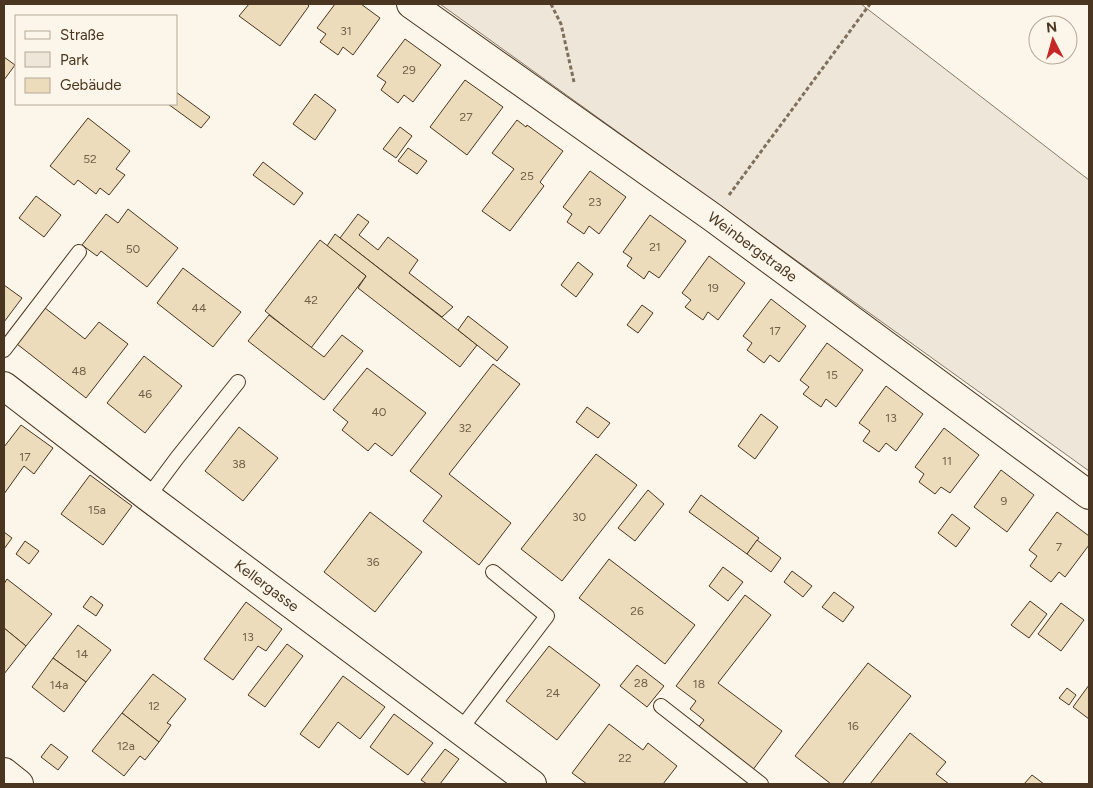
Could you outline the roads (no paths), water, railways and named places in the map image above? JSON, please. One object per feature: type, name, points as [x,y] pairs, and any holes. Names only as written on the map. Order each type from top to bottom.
[{"type":"street","name":"Weinbergstraße","points":[[411,4],[712,217],[1089,495]]},
{"type":"street","name":"Kellergasse","points":[[4,386],[148,497],[532,784]]},
{"type":"street","points":[[4,772],[19,784]]},
{"type":"lane","points":[[4,350],[79,252]]},
{"type":"lane","points":[[148,497],[238,382]]},
{"type":"lane","points":[[460,730],[547,616],[493,572]]},
{"type":"lane","points":[[661,706],[761,784]]}]
